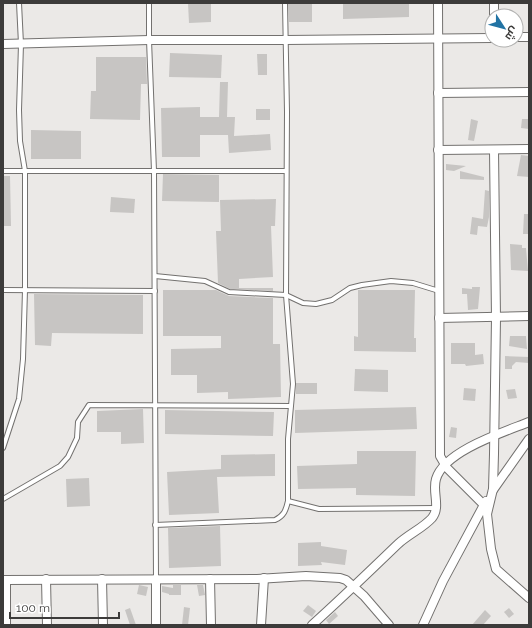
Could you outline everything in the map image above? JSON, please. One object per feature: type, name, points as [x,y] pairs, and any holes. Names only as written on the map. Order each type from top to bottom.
[{"type":"street","points":[[438,3],[440,451],[441,459],[445,465],[484,505]]},
{"type":"street","points":[[3,44],[149,40],[484,38]]},
{"type":"street","points":[[438,93],[529,92]]},
{"type":"street","points":[[438,150],[529,149]]},
{"type":"street","points":[[494,150],[496,318],[493,489],[488,514],[495,566],[498,571],[529,598]]},
{"type":"street","points":[[439,318],[496,318],[529,316]]},
{"type":"street","points":[[312,625],[400,543],[429,520],[436,508],[436,480],[445,465],[466,450],[494,436],[529,422]]},
{"type":"street","points":[[422,625],[442,581],[493,489],[529,439]]},
{"type":"street","points":[[6,625],[5,580],[210,579],[306,576],[345,579],[368,599],[389,625]]},
{"type":"street","points":[[261,625],[264,578]]},
{"type":"street","points":[[102,579],[103,625]]},
{"type":"street","points":[[156,579],[156,625]]},
{"type":"street","points":[[210,579],[211,625]]},
{"type":"street","points":[[46,580],[47,625]]},
{"type":"lane","points":[[3,448],[19,399],[25,290],[25,171],[19,110],[21,44],[19,3]]},
{"type":"lane","points":[[149,3],[154,171],[156,579]]},
{"type":"lane","points":[[155,525],[275,520],[283,514],[288,501],[288,439],[292,370],[286,295],[285,3]]},
{"type":"lane","points":[[3,171],[286,171]]},
{"type":"lane","points":[[155,276],[205,281],[229,292],[286,295],[303,304],[316,304],[332,300],[350,288],[362,285],[402,280],[439,291]]},
{"type":"lane","points":[[3,290],[155,291]]},
{"type":"lane","points":[[3,499],[60,466],[68,457],[77,438],[78,422],[88,405],[290,406]]},
{"type":"lane","points":[[288,501],[320,509],[436,508]]},
{"type":"building","points":[[188,3],[211,3],[211,22],[189,23]]},
{"type":"building","points":[[288,3],[312,3],[312,22],[289,22]]},
{"type":"building","points":[[343,3],[409,3],[409,17],[343,19]]},
{"type":"building","points":[[170,53],[222,55],[221,78],[169,77]]},
{"type":"building","points":[[257,54],[267,54],[267,75],[258,75]]},
{"type":"building","points":[[96,57],[146,57],[147,84],[141,84],[140,120],[90,119],[91,91],[96,91]]},
{"type":"building","points":[[220,82],[228,82],[227,117],[235,117],[234,136],[270,134],[271,150],[229,153],[228,135],[200,135],[200,157],[162,157],[161,108],[200,107],[200,117],[219,117]]},
{"type":"building","points":[[256,109],[270,109],[270,120],[256,120]]},
{"type":"building","points":[[471,119],[478,121],[474,141],[468,140]]},
{"type":"building","points":[[522,119],[529,119],[529,129],[521,128]]},
{"type":"building","points":[[31,130],[81,131],[81,159],[31,159]]},
{"type":"building","points":[[521,155],[529,156],[529,177],[517,176]]},
{"type":"building","points":[[446,164],[466,166],[454,171],[446,170]]},
{"type":"building","points":[[460,171],[484,177],[484,180],[460,179]]},
{"type":"building","points":[[163,174],[219,175],[219,202],[162,201]]},
{"type":"building","points":[[3,176],[10,176],[11,226],[3,226]]},
{"type":"building","points":[[485,190],[489,191],[489,217],[487,227],[478,226],[477,235],[470,234],[472,217],[483,219]]},
{"type":"building","points":[[111,197],[135,199],[134,213],[110,212]]},
{"type":"building","points":[[276,199],[275,226],[271,226],[273,277],[239,279],[239,288],[273,288],[273,291],[230,289],[218,283],[216,231],[221,231],[220,200]]},
{"type":"building","points":[[524,214],[529,214],[529,234],[523,234]]},
{"type":"building","points":[[510,244],[522,245],[522,248],[526,248],[528,271],[511,270]]},
{"type":"building","points":[[472,287],[480,287],[478,309],[468,310],[467,294],[462,294],[462,288],[472,289]]},
{"type":"building","points":[[163,290],[216,290],[229,296],[273,298],[273,344],[280,344],[281,397],[228,399],[228,392],[197,393],[197,375],[171,375],[171,349],[221,348],[221,336],[163,336]]},
{"type":"building","points":[[358,290],[415,290],[414,338],[416,338],[416,352],[354,351],[354,336],[358,337]]},
{"type":"building","points":[[34,294],[143,295],[143,334],[52,333],[51,346],[35,345]]},
{"type":"building","points":[[510,336],[526,336],[527,349],[509,346]]},
{"type":"building","points":[[451,343],[475,343],[475,355],[483,354],[484,364],[466,366],[465,364],[451,364]]},
{"type":"building","points":[[505,356],[529,357],[529,363],[516,362],[512,366],[512,369],[505,369]]},
{"type":"building","points":[[355,369],[388,370],[388,392],[354,391]]},
{"type":"building","points":[[296,383],[317,383],[317,394],[296,394]]},
{"type":"building","points":[[464,388],[476,389],[475,401],[463,400]]},
{"type":"building","points":[[515,389],[517,398],[508,399],[506,390]]},
{"type":"building","points":[[416,407],[417,429],[295,433],[295,410]]},
{"type":"building","points":[[143,409],[144,443],[121,444],[121,432],[97,432],[97,411]]},
{"type":"building","points":[[165,410],[274,412],[273,436],[165,434]]},
{"type":"building","points":[[451,427],[457,428],[456,438],[449,437]]},
{"type":"building","points":[[357,451],[416,451],[415,496],[356,495],[356,488],[298,489],[297,466],[357,464]]},
{"type":"building","points":[[275,454],[275,476],[217,477],[219,513],[169,515],[167,472],[221,469],[221,455]]},
{"type":"building","points":[[89,478],[90,506],[67,507],[66,479]]},
{"type":"building","points":[[220,526],[221,566],[169,568],[168,528]]},
{"type":"building","points":[[321,542],[321,546],[347,550],[345,565],[321,562],[322,565],[298,566],[298,543]]},
{"type":"building","points":[[139,585],[148,587],[146,596],[137,594]]},
{"type":"building","points":[[173,585],[181,585],[181,595],[169,595],[162,592],[162,586],[173,588]]},
{"type":"building","points":[[197,585],[203,585],[205,595],[199,596]]},
{"type":"building","points":[[308,605],[316,611],[312,617],[303,611]]},
{"type":"building","points":[[184,607],[190,608],[188,625],[182,625]]},
{"type":"building","points":[[130,608],[136,625],[130,625],[125,610]]},
{"type":"building","points":[[509,608],[514,614],[509,618],[504,612]]},
{"type":"building","points":[[485,610],[491,616],[483,625],[472,625]]},
{"type":"building","points":[[335,612],[338,616],[329,624],[326,620]]}]
